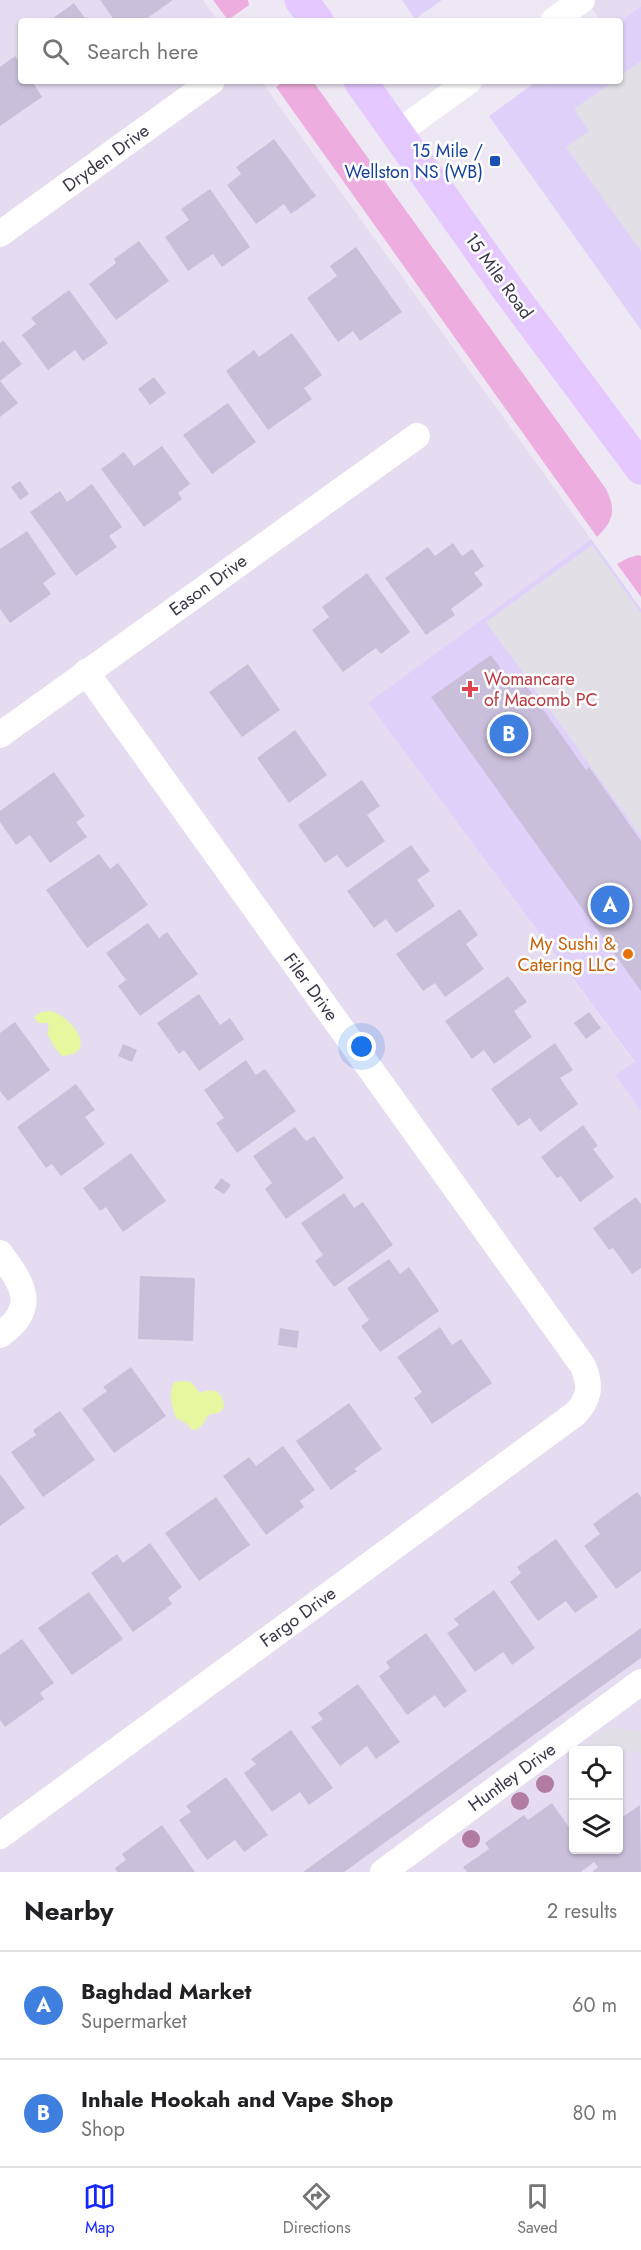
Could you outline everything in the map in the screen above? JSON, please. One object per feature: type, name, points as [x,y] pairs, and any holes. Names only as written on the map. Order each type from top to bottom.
[{"type":"main road","name":"15 Mile Road","points":[[362,84],[509,291],[641,468]]},
{"type":"street","points":[[557,18],[582,0]]},
{"type":"street","name":"Dryden Drive","points":[[0,234],[208,84]]},
{"type":"street","points":[[397,133],[465,84]]},
{"type":"street","name":"Eason Drive","points":[[0,735],[417,436]]},
{"type":"street","name":"Filer Drive","points":[[86,672],[583,1366],[588,1378],[589,1392]]},
{"type":"street","points":[[0,1253],[16,1275],[23,1290],[20,1318],[0,1335]]},
{"type":"street","name":"Fargo Drive","points":[[0,1836],[575,1414],[583,1406],[589,1392]]},
{"type":"street","name":"Huntley Drive","points":[[383,1872],[641,1682]]},
{"type":"shaded area","points":[[0,0],[203,0],[216,18],[18,18],[18,84],[263,84],[591,539],[368,703],[635,1063],[616,1075],[641,1111],[641,1872],[0,1872]]},
{"type":"shaded area","points":[[213,0],[248,0],[249,5],[231,18],[226,18]]},
{"type":"shaded area","points":[[402,0],[442,0],[416,18]]},
{"type":"shaded area","points":[[586,0],[641,0],[641,6],[623,20],[599,18]]},
{"type":"shaded area","points":[[641,6],[641,330],[489,116],[533,84],[623,84],[623,20]]},
{"type":"shaded area","points":[[641,61],[641,251],[566,147],[589,131],[574,109],[610,84],[623,84],[623,74]]},
{"type":"shaded area","points":[[280,84],[315,84],[606,489],[612,514],[607,525],[597,537],[276,87]]},
{"type":"shaded area","points":[[591,539],[641,609],[641,1111],[615,1075],[635,1062],[368,703]]},
{"type":"shaded area","points":[[592,545],[641,613],[641,836],[486,622]]},
{"type":"shaded area","points":[[638,555],[641,556],[641,597],[617,564]]},
{"type":"shaded area","points":[[51,1011],[67,1020],[79,1035],[81,1042],[79,1049],[73,1054],[62,1056],[47,1033],[49,1026],[47,1023],[38,1023],[34,1017],[41,1012]]},
{"type":"shaded area","points":[[174,1382],[191,1382],[200,1393],[209,1390],[222,1397],[224,1407],[220,1412],[208,1415],[202,1425],[195,1430],[176,1418],[172,1404],[171,1391]]},
{"type":"shaded area","points":[[614,1727],[641,1732],[641,1754],[623,1750],[623,1746],[581,1746],[603,1731]]},
{"type":"building","points":[[100,0],[173,0],[147,18],[113,18]]},
{"type":"building","points":[[74,3],[85,18],[53,18]]},
{"type":"building","points":[[15,56],[18,61],[18,84],[34,84],[42,97],[0,126],[0,67]]},
{"type":"building","points":[[274,139],[316,196],[291,214],[284,204],[256,224],[227,185],[241,174],[236,167]]},
{"type":"building","points":[[210,189],[250,247],[222,267],[213,254],[188,271],[165,237],[189,220],[181,209]]},
{"type":"building","points":[[139,241],[169,281],[116,320],[89,284],[116,263],[114,259]]},
{"type":"building","points":[[356,247],[402,312],[360,341],[353,331],[338,342],[307,298],[337,276],[330,266]]},
{"type":"building","points":[[69,290],[108,343],[83,361],[75,350],[48,370],[22,335],[36,324],[31,318]]},
{"type":"building","points":[[292,333],[322,375],[304,388],[312,399],[268,430],[226,371],[254,350],[259,357]]},
{"type":"building","points":[[3,340],[22,364],[0,381],[0,343]]},
{"type":"building","points":[[154,377],[166,393],[150,405],[138,389]]},
{"type":"building","points":[[0,381],[18,403],[0,417]]},
{"type":"building","points":[[228,403],[256,442],[212,474],[183,435]]},
{"type":"building","points":[[162,446],[190,484],[178,493],[182,499],[144,527],[101,469],[124,452],[134,466]]},
{"type":"building","points":[[20,481],[29,494],[20,500],[11,487]]},
{"type":"building","points":[[92,484],[122,527],[109,536],[117,547],[76,576],[30,512],[60,491],[67,502]]},
{"type":"building","points":[[27,531],[56,574],[43,583],[51,594],[10,623],[0,609],[0,549]]},
{"type":"building","points":[[453,543],[462,556],[472,549],[484,566],[474,573],[483,585],[451,609],[455,615],[426,635],[385,578],[428,547],[435,556]]},
{"type":"building","points":[[367,573],[410,632],[381,654],[376,648],[343,672],[312,630],[329,617],[322,607]]},
{"type":"building","points":[[491,655],[509,680],[518,674],[586,770],[589,767],[641,841],[641,991],[431,697]]},
{"type":"building","points":[[248,664],[280,710],[242,737],[209,692]]},
{"type":"building","points":[[295,730],[327,775],[289,803],[257,758]]},
{"type":"building","points":[[54,772],[85,816],[76,822],[87,837],[50,863],[30,835],[16,845],[0,822],[0,811]]},
{"type":"building","points":[[362,780],[380,806],[367,815],[385,841],[347,868],[337,855],[325,863],[298,825]]},
{"type":"building","points":[[411,845],[430,871],[417,880],[435,906],[396,933],[386,919],[374,928],[347,891]]},
{"type":"building","points":[[99,854],[110,869],[118,863],[148,905],[87,948],[46,890]]},
{"type":"building","points":[[460,909],[478,935],[466,944],[484,969],[445,997],[435,983],[423,991],[396,954]]},
{"type":"building","points":[[148,923],[159,938],[167,932],[198,974],[140,1016],[118,986],[126,980],[106,953]]},
{"type":"building","points":[[508,976],[527,1002],[514,1011],[532,1037],[494,1064],[484,1050],[472,1059],[445,1021]]},
{"type":"building","points":[[199,994],[220,1025],[230,1018],[244,1039],[199,1071],[184,1050],[179,1054],[157,1023]]},
{"type":"building","points":[[589,1012],[601,1028],[586,1039],[574,1023]]},
{"type":"building","points":[[15,1022],[50,1070],[8,1101],[0,1091],[0,1033]]},
{"type":"building","points":[[555,1043],[573,1070],[560,1078],[578,1104],[540,1132],[530,1118],[518,1126],[491,1089]]},
{"type":"building","points":[[123,1044],[137,1050],[132,1062],[118,1056]]},
{"type":"building","points":[[246,1060],[256,1075],[265,1069],[296,1111],[237,1153],[216,1123],[224,1118],[204,1090]]},
{"type":"building","points":[[76,1084],[95,1110],[85,1117],[105,1144],[61,1176],[52,1164],[46,1168],[17,1127]]},
{"type":"building","points":[[583,1125],[598,1146],[593,1149],[614,1177],[580,1202],[561,1176],[557,1178],[541,1157]]},
{"type":"building","points":[[295,1127],[306,1141],[314,1136],[344,1178],[286,1219],[265,1189],[272,1183],[253,1156]]},
{"type":"building","points":[[131,1153],[166,1201],[123,1232],[106,1207],[100,1211],[83,1188]]},
{"type":"building","points":[[221,1178],[231,1185],[224,1194],[214,1188]]},
{"type":"building","points":[[344,1193],[354,1208],[363,1202],[393,1245],[334,1287],[315,1261],[323,1255],[301,1223]]},
{"type":"building","points":[[636,1197],[641,1204],[641,1268],[632,1274],[613,1248],[609,1250],[593,1228]]},
{"type":"building","points":[[389,1259],[400,1274],[409,1267],[439,1311],[380,1352],[361,1326],[369,1320],[347,1288]]},
{"type":"building","points":[[140,1276],[195,1278],[193,1341],[138,1339]]},
{"type":"building","points":[[440,1327],[452,1345],[461,1339],[492,1383],[432,1424],[414,1398],[422,1392],[397,1357]]},
{"type":"building","points":[[280,1328],[299,1331],[297,1348],[278,1345]]},
{"type":"building","points":[[131,1367],[166,1416],[114,1453],[82,1409],[107,1391],[103,1387]]},
{"type":"building","points":[[349,1403],[382,1449],[354,1469],[357,1471],[331,1490],[296,1441]]},
{"type":"building","points":[[60,1411],[95,1460],[43,1497],[11,1452],[36,1435],[33,1430]]},
{"type":"building","points":[[283,1446],[315,1490],[300,1501],[304,1507],[266,1535],[223,1476],[249,1457],[256,1466]]},
{"type":"building","points":[[0,1474],[25,1508],[0,1526]]},
{"type":"building","points":[[637,1492],[641,1497],[641,1571],[616,1589],[584,1546],[600,1534],[593,1524]]},
{"type":"building","points":[[216,1497],[250,1545],[199,1581],[165,1533]]},
{"type":"building","points":[[556,1539],[598,1597],[575,1613],[566,1601],[538,1621],[510,1582],[521,1573],[517,1567]]},
{"type":"building","points":[[150,1543],[182,1587],[168,1598],[172,1604],[133,1632],[91,1573],[117,1554],[123,1563]]},
{"type":"building","points":[[494,1590],[535,1648],[512,1665],[503,1652],[475,1672],[447,1633],[459,1625],[454,1619]]},
{"type":"building","points":[[89,1592],[123,1639],[72,1675],[38,1628]]},
{"type":"building","points":[[641,1628],[641,1658],[344,1872],[303,1872]]},
{"type":"building","points":[[426,1633],[467,1691],[444,1708],[435,1695],[407,1715],[379,1676],[390,1668],[386,1662]]},
{"type":"building","points":[[22,1639],[54,1683],[40,1693],[44,1699],[5,1727],[0,1720],[0,1655]]},
{"type":"building","points":[[358,1684],[400,1742],[376,1759],[367,1746],[340,1766],[311,1727],[323,1719],[318,1713]]},
{"type":"building","points":[[291,1730],[333,1788],[309,1805],[300,1792],[272,1812],[244,1773],[256,1764],[251,1759]]},
{"type":"building","points":[[226,1777],[268,1835],[244,1852],[235,1840],[207,1860],[179,1820],[191,1812],[186,1806]]},
{"type":"building","points":[[552,1803],[569,1827],[569,1854],[623,1854],[623,1817],[640,1805],[641,1872],[592,1872],[598,1867],[594,1862],[581,1872],[467,1872],[463,1867],[489,1849],[485,1843],[524,1815],[528,1820]]},
{"type":"building","points":[[162,1825],[195,1872],[117,1872],[115,1868],[126,1860],[122,1854]]},
{"type":"place","name":"15 Mile / Wellston NS (WB)","points":[[495,161]]},
{"type":"place","name":"Womancare of Macomb PC","points":[[470,689]]},
{"type":"place","name":"Inhale Hookah and Vape Shop","points":[[509,734]]},
{"type":"place","name":"Baghdad Market","points":[[610,905]]},
{"type":"place","name":"My Sushi & Catering LLC","points":[[628,954]]}]
